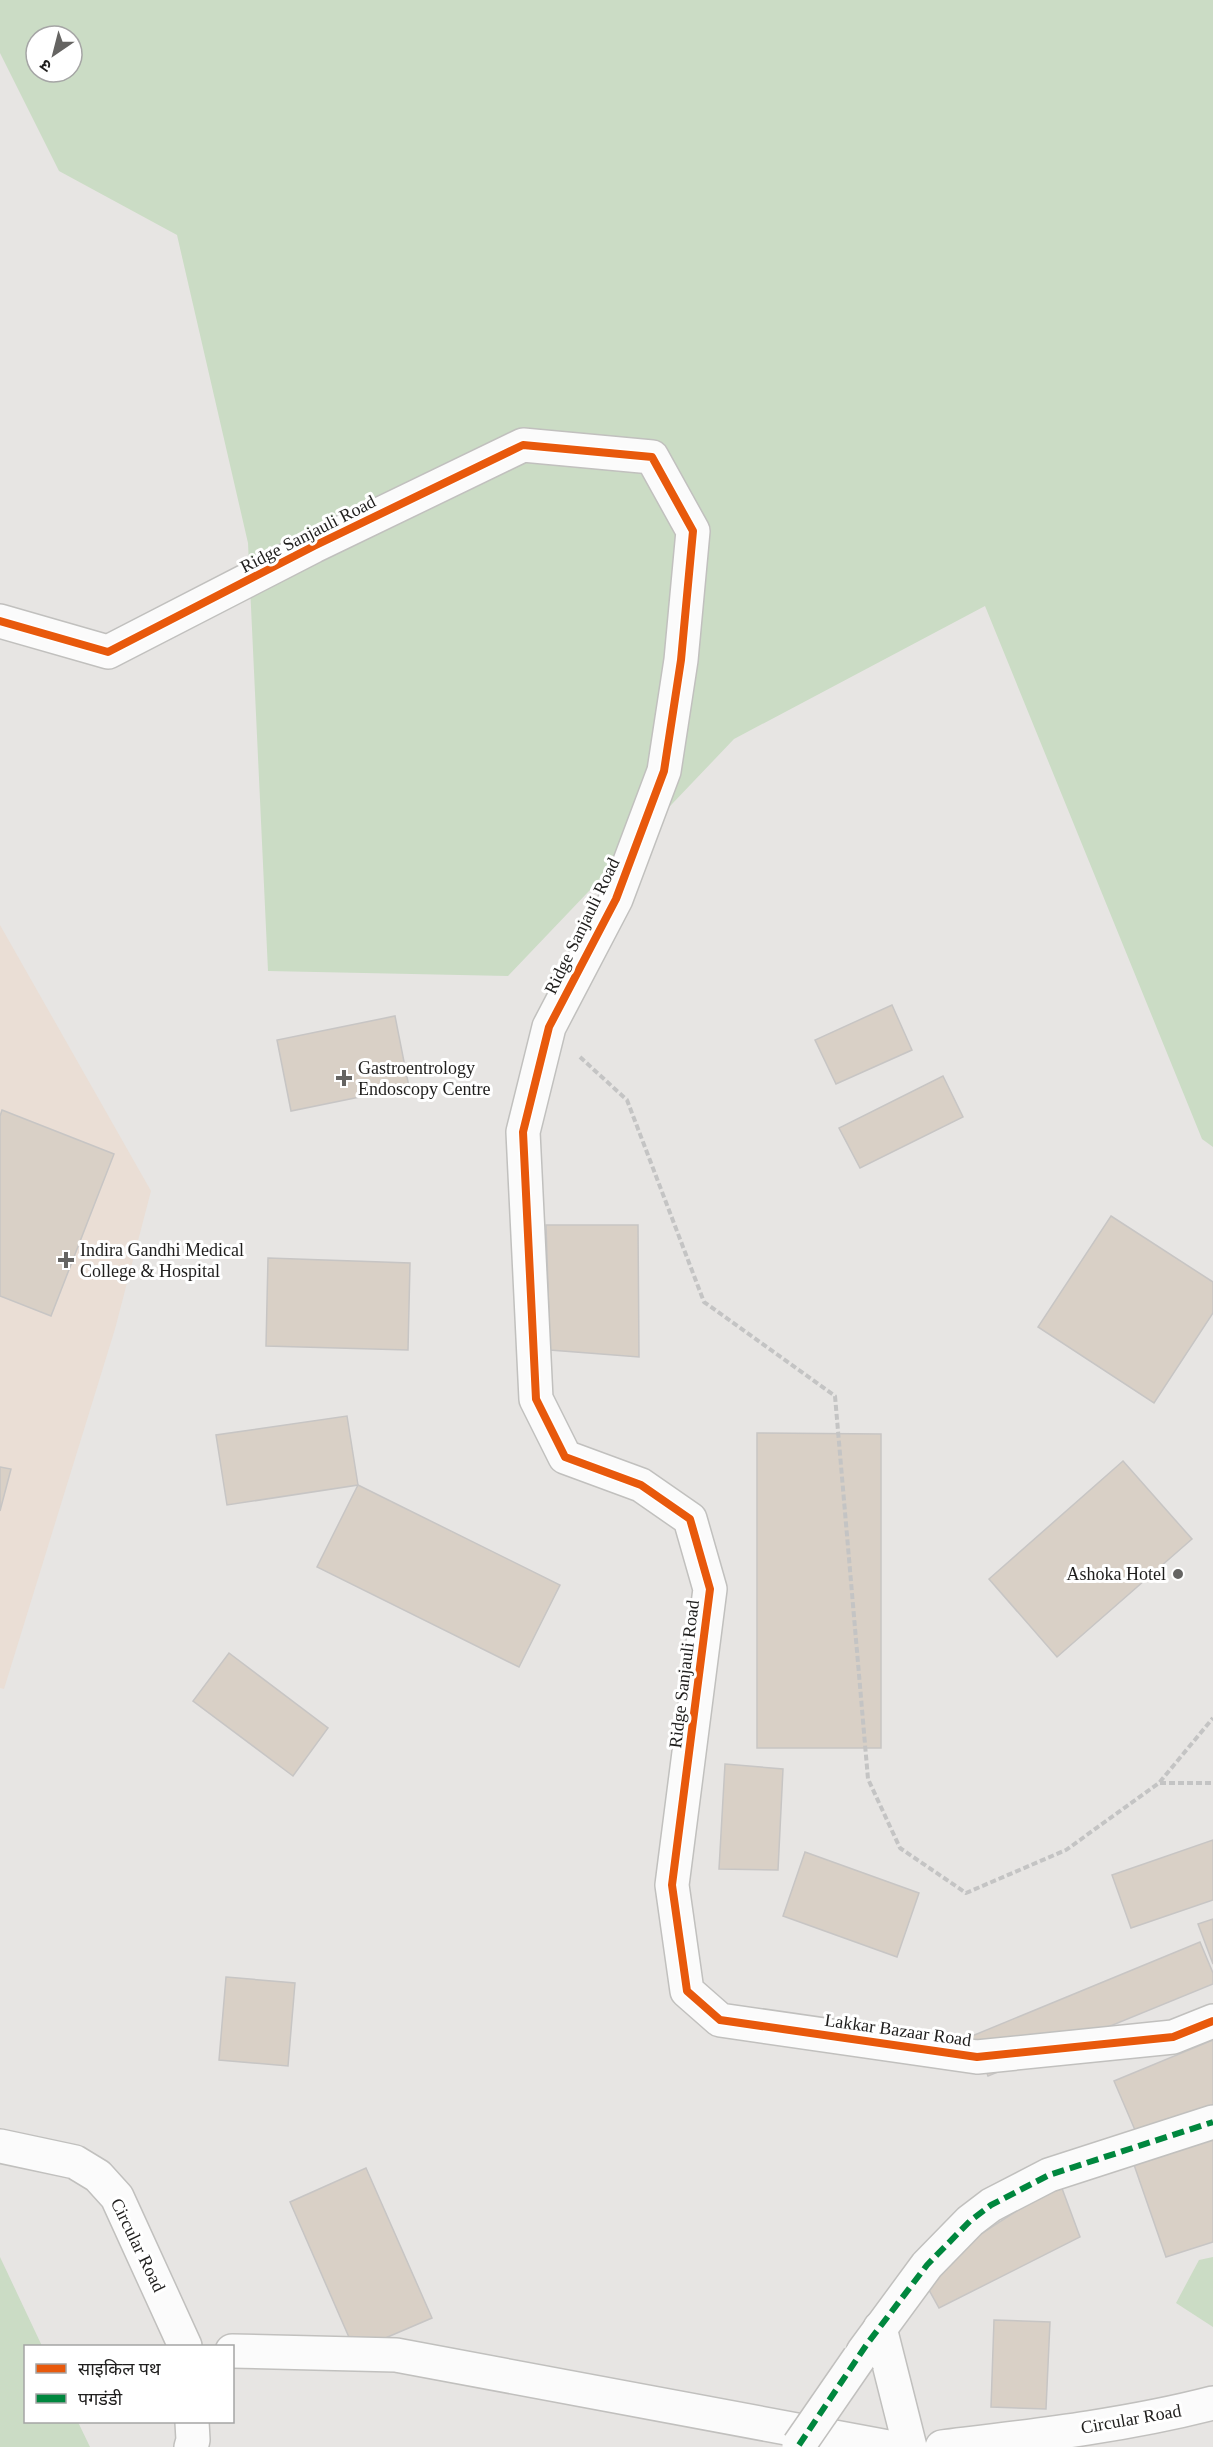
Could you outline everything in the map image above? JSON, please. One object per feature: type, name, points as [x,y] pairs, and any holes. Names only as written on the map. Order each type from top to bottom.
[{"type":"street","name":"Ridge Sanjauli Road","points":[[0,621],[108,652],[314,546],[523,445],[651,457],[693,531],[681,660],[664,771],[616,899],[549,1027],[523,1132],[536,1399],[566,1457],[641,1485],[690,1519],[710,1589],[672,1885],[687,1991],[720,2020]]},
{"type":"street","name":"Lakkar Bazaar Road","points":[[720,2020],[977,2057],[1173,2037],[1213,2021]]},
{"type":"street","points":[[799,2445],[927,2265],[970,2221],[992,2205],[1049,2175],[1213,2122]]},
{"type":"street","name":"Circular Road","points":[[0,2146],[75,2162],[98,2176],[117,2197],[185,2345]]},
{"type":"street","points":[[880,2328],[910,2447]]},
{"type":"street","points":[[234,2351],[396,2355],[888,2447]]},
{"type":"street","name":"Circular Road","points":[[942,2447],[1042,2435],[1174,2413],[1213,2403]]},
{"type":"street","points":[[191,2447],[192,2423]]},
{"type":"path","points":[[549,1027],[627,1100],[704,1302],[835,1396],[868,1779],[900,1848],[966,1893],[1066,1850],[1159,1783],[1213,1718]]},
{"type":"path","points":[[1159,1783],[1213,1783]]},
{"type":"shaded area","name":"Indira Gandhi Medical College & Hospital","points":[[0,925],[151,1191],[115,1329],[4,1689],[0,1688]]},
{"type":"green space","points":[[0,0],[1213,0],[1213,1147],[1202,1139],[985,606],[734,739],[508,976],[268,971],[248,543],[177,235],[59,171],[0,53]]},
{"type":"green space","points":[[0,2257],[42,2345],[24,2345],[24,2423],[78,2423],[90,2447],[0,2447]]},
{"type":"green space","points":[[1213,2257],[1213,2327],[1176,2303],[1199,2260]]},
{"type":"building","points":[[892,1005],[912,1050],[836,1084],[815,1040]]},
{"type":"building","points":[[395,1016],[409,1087],[291,1111],[277,1040]]},
{"type":"building","points":[[943,1076],[963,1117],[860,1168],[839,1128]]},
{"type":"building","points":[[2,1110],[114,1154],[51,1316],[0,1296],[0,1116]]},
{"type":"building","points":[[1111,1216],[1213,1282],[1213,1313],[1154,1403],[1038,1327]]},
{"type":"building","points":[[546,1225],[638,1225],[639,1357],[550,1350]]},
{"type":"building","points":[[268,1258],[410,1263],[408,1350],[266,1346]]},
{"type":"building","points":[[347,1416],[358,1485],[227,1505],[216,1435]]},
{"type":"building","points":[[757,1433],[881,1434],[881,1748],[757,1748]]},
{"type":"building","points":[[1123,1461],[1192,1539],[1057,1657],[989,1579]]},
{"type":"building","points":[[0,1467],[11,1469],[0,1511]]},
{"type":"building","points":[[358,1485],[560,1585],[519,1667],[317,1567]]},
{"type":"building","points":[[229,1653],[328,1728],[293,1776],[193,1701]]},
{"type":"building","points":[[725,1764],[783,1769],[778,1870],[719,1869]]},
{"type":"building","points":[[1213,1840],[1213,1900],[1131,1928],[1112,1875]]},
{"type":"building","points":[[805,1852],[919,1893],[897,1957],[783,1916]]},
{"type":"building","points":[[1213,1919],[1213,1964],[1198,1924]]},
{"type":"building","points":[[1200,1942],[1213,1973],[1213,1984],[988,2076],[972,2036]]},
{"type":"building","points":[[226,1977],[295,1983],[288,2066],[219,2060]]},
{"type":"building","points":[[1213,2040],[1213,2106],[1138,2137],[1114,2081]]},
{"type":"building","points":[[1213,2133],[1213,2242],[1166,2257],[1132,2159]]},
{"type":"building","points":[[366,2168],[432,2318],[355,2351],[290,2202]]},
{"type":"building","points":[[1060,2183],[1080,2237],[939,2308],[924,2281],[942,2259]]},
{"type":"building","points":[[994,2320],[1050,2322],[1046,2409],[991,2407]]},
{"type":"marked path","points":[[799,2445],[867,2344],[927,2265],[970,2221],[991,2205],[1049,2175],[1213,2122]]},
{"type":"cycle path","points":[[0,621],[108,652],[314,546],[523,445],[652,457],[693,531],[681,660],[664,771],[616,899],[549,1027],[523,1132],[536,1399],[565,1457],[641,1485],[690,1519],[710,1589],[672,1885],[687,1991],[720,2020],[977,2057],[1173,2037],[1213,2021]]},
{"type":"place","name":"Gastroentrology Endoscopy Centre","points":[[344,1078]]},
{"type":"place","name":"Indira Gandhi Medical College & Hospital","points":[[66,1260]]},
{"type":"place","name":"Ashoka Hotel","points":[[1178,1574]]}]
